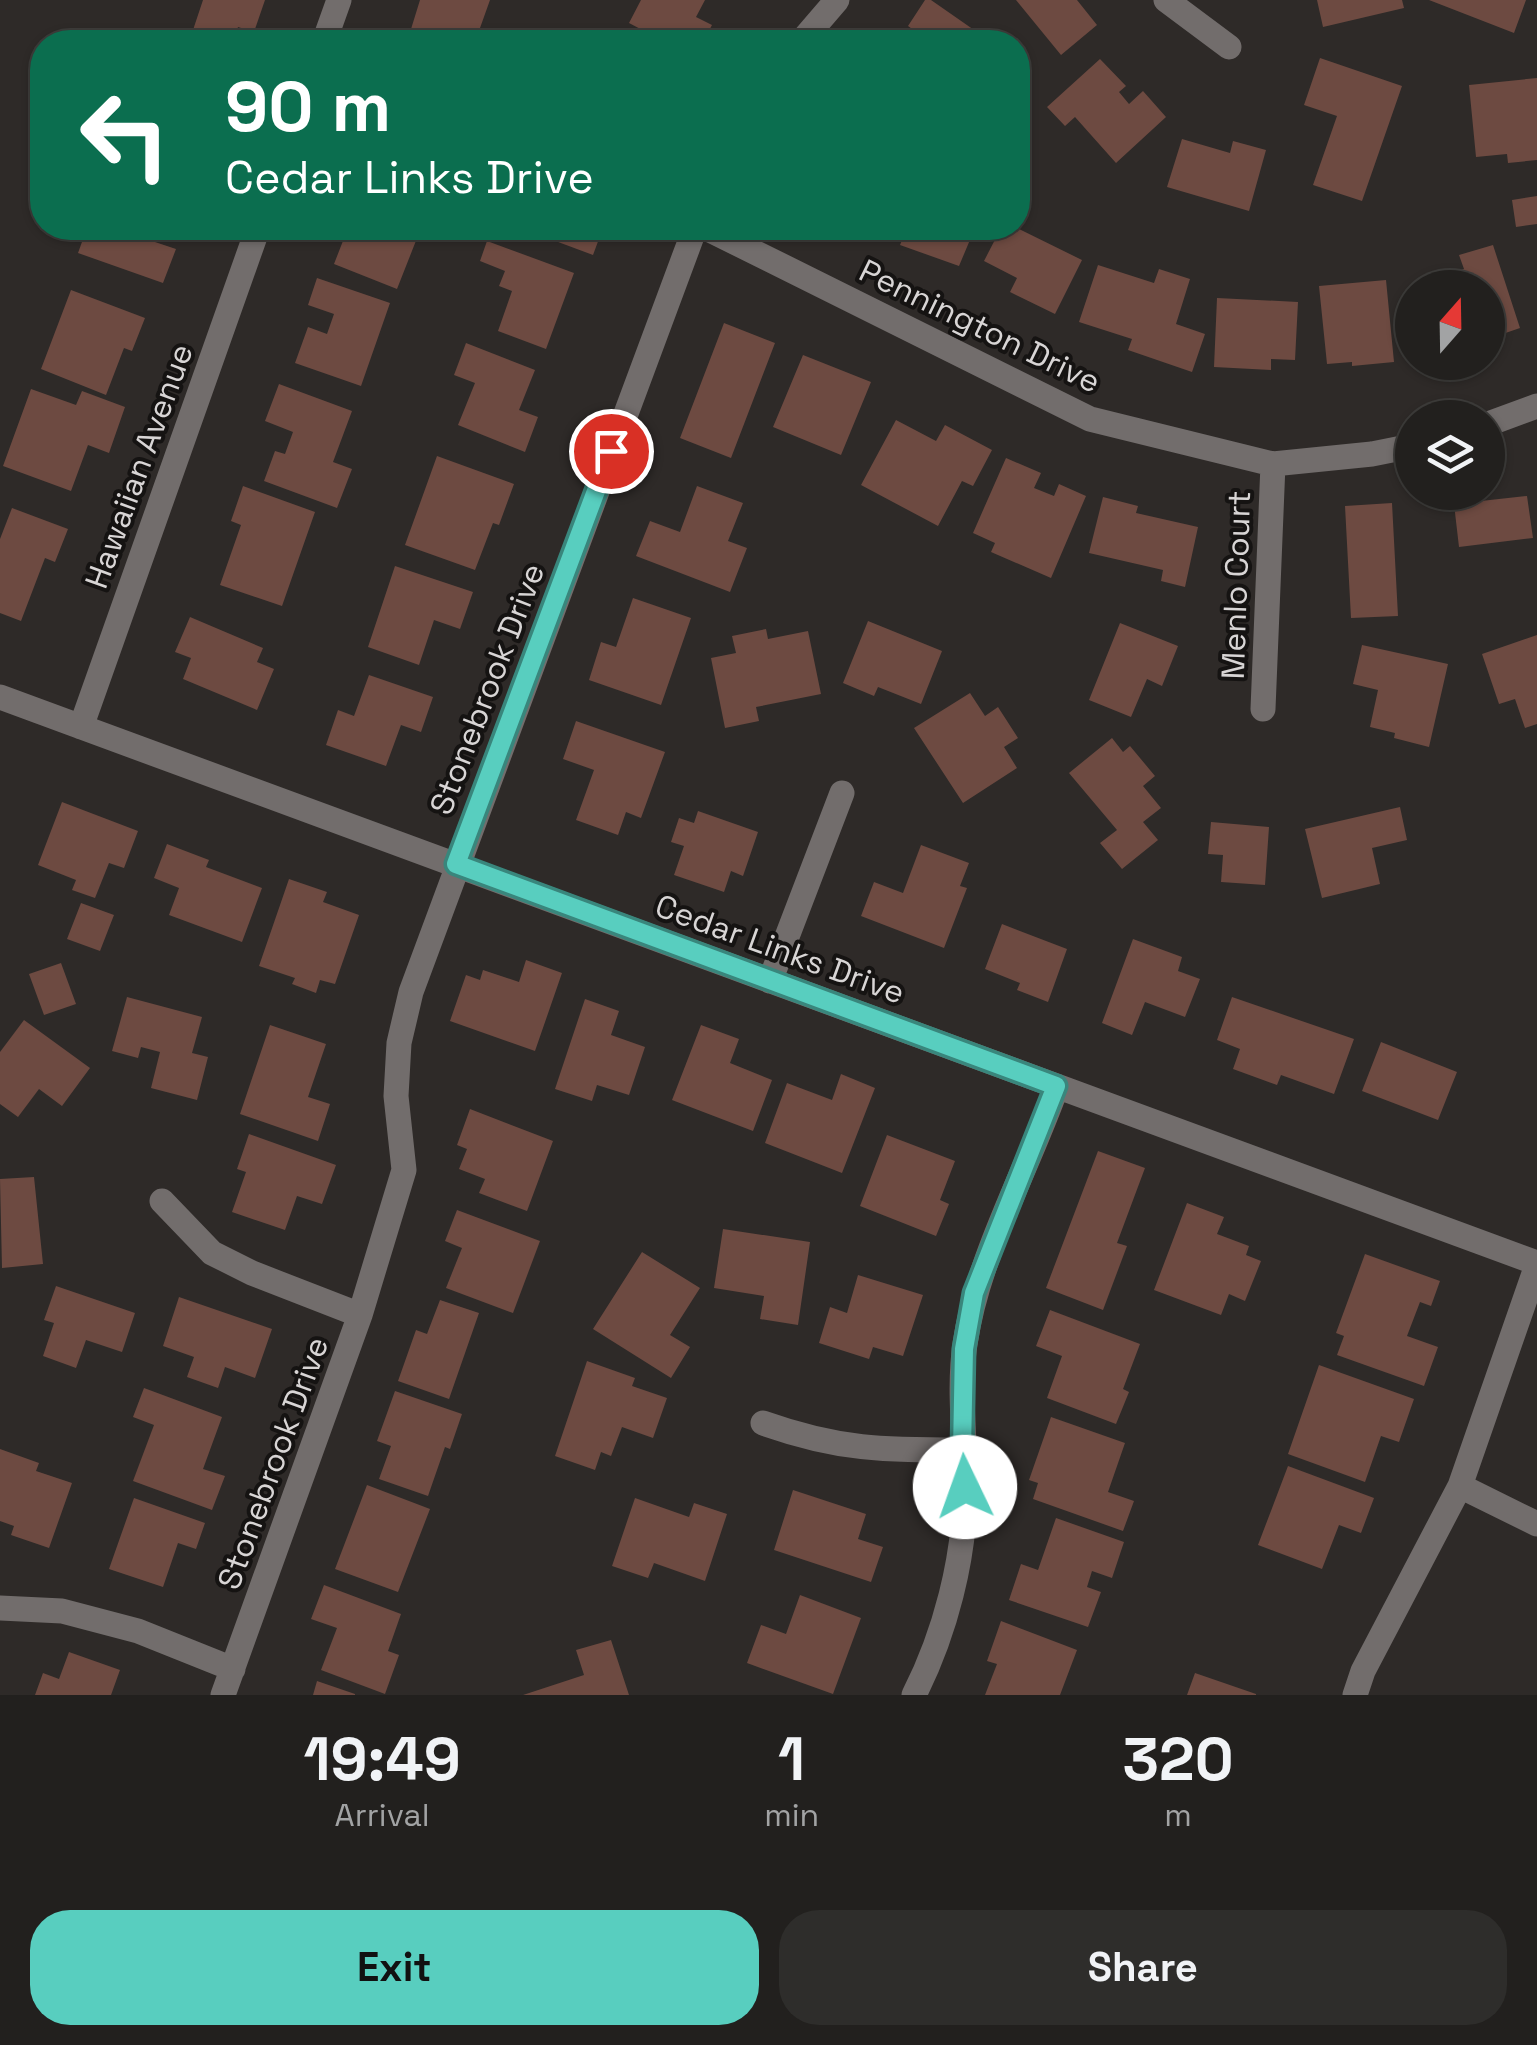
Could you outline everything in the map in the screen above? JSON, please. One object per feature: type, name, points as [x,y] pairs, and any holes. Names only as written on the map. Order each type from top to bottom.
[{"type":"street","points":[[328,30],[339,0]]},
{"type":"street","points":[[811,30],[837,0]]},
{"type":"street","points":[[1166,0],[1230,47]]},
{"type":"street","name":"Hawaiian Avenue","points":[[81,727],[254,240]]},
{"type":"street","name":"Stonebrook Drive","points":[[223,1695],[360,1316],[404,1170],[396,1096],[399,1043],[410,992],[691,240]]},
{"type":"street","name":"Pennington Drive","points":[[730,240],[1090,419],[1273,464],[1395,449]]},
{"type":"street","points":[[1505,418],[1537,406]]},
{"type":"street","name":"Menlo Court","points":[[1263,709],[1273,464]]},
{"type":"street","name":"Cedar Links Drive","points":[[0,697],[1537,1264]]},
{"type":"street","points":[[770,981],[842,793]]},
{"type":"street","points":[[914,1695],[936,1643],[956,1568],[965,1487],[964,1349],[974,1293],[1056,1086]]},
{"type":"street","points":[[162,1201],[212,1253],[360,1316]]},
{"type":"street","points":[[1354,1695],[1460,1486],[1537,1264]]},
{"type":"street","points":[[764,1423],[810,1440],[870,1450],[962,1450]]},
{"type":"street","points":[[1460,1486],[1537,1524]]},
{"type":"street","points":[[0,1608],[62,1612],[138,1632],[233,1669]]},
{"type":"building","points":[[203,0],[265,0],[255,30],[193,30]]},
{"type":"building","points":[[420,0],[490,0],[479,30],[411,30]]},
{"type":"building","points":[[641,0],[705,0],[696,17],[712,25],[709,30],[642,30],[629,23]]},
{"type":"building","points":[[925,0],[931,0],[974,30],[914,30],[908,26]]},
{"type":"building","points":[[1016,0],[1077,0],[1097,25],[1061,55]]},
{"type":"building","points":[[1317,0],[1402,0],[1404,8],[1323,27]]},
{"type":"building","points":[[1429,0],[1526,0],[1514,33]]},
{"type":"building","points":[[1320,58],[1402,86],[1362,201],[1313,185],[1337,116],[1304,105]]},
{"type":"building","points":[[1100,59],[1126,86],[1119,92],[1129,104],[1143,91],[1166,117],[1116,163],[1075,117],[1065,126],[1047,107]]},
{"type":"building","points":[[1537,78],[1537,160],[1508,163],[1507,154],[1476,157],[1469,85]]},
{"type":"building","points":[[1182,139],[1230,153],[1233,141],[1266,150],[1249,211],[1167,187]]},
{"type":"building","points":[[1537,196],[1537,224],[1516,227],[1512,200]]},
{"type":"building","points":[[1030,234],[1082,260],[1055,314],[1010,292],[1017,278],[984,261],[995,240],[1030,240]]},
{"type":"building","points":[[83,240],[156,240],[176,249],[163,283],[78,253]]},
{"type":"building","points":[[343,240],[416,240],[397,289],[334,264]]},
{"type":"building","points":[[553,240],[599,240],[593,255]]},
{"type":"building","points":[[902,240],[970,240],[959,266],[900,245]]},
{"type":"building","points":[[487,241],[574,273],[546,349],[498,331],[512,291],[499,286],[505,271],[480,261]]},
{"type":"building","points":[[1493,245],[1501,270],[1461,270],[1464,269],[1459,255]]},
{"type":"building","points":[[1098,265],[1154,283],[1159,269],[1190,279],[1176,324],[1205,334],[1192,372],[1128,350],[1132,339],[1079,322]]},
{"type":"building","points":[[317,278],[390,303],[361,386],[295,363],[308,327],[327,334],[334,314],[308,305]]},
{"type":"building","points":[[1386,280],[1394,362],[1327,364],[1319,286]]},
{"type":"building","points":[[1505,282],[1520,328],[1505,333]]},
{"type":"building","points":[[71,290],[145,318],[132,351],[124,348],[106,395],[41,369]]},
{"type":"building","points":[[1217,298],[1298,302],[1295,360],[1271,359],[1271,370],[1214,367]]},
{"type":"building","points":[[724,323],[775,343],[731,458],[680,438]]},
{"type":"building","points":[[466,343],[535,370],[519,410],[538,417],[525,452],[458,425],[475,383],[454,375]]},
{"type":"building","points":[[803,355],[871,382],[841,455],[773,427]]},
{"type":"building","points":[[279,384],[352,411],[333,462],[352,469],[337,508],[264,481],[275,451],[285,454],[293,432],[265,421]]},
{"type":"building","points":[[31,389],[76,405],[82,391],[125,407],[109,453],[88,445],[71,491],[3,466]]},
{"type":"building","points":[[896,420],[936,441],[945,425],[992,450],[973,486],[962,481],[938,526],[861,485]]},
{"type":"building","points":[[437,456],[514,484],[499,525],[493,523],[475,570],[405,545]]},
{"type":"building","points":[[1006,458],[1041,473],[1034,488],[1054,496],[1059,484],[1086,496],[1051,578],[991,552],[995,543],[973,533]]},
{"type":"building","points":[[243,486],[315,512],[282,606],[220,585],[241,525],[231,521]]},
{"type":"building","points":[[697,486],[743,503],[728,541],[747,548],[730,592],[636,556],[650,521],[680,532]]},
{"type":"building","points":[[1527,496],[1533,538],[1459,547],[1455,510],[1505,510],[1505,498]]},
{"type":"building","points":[[1103,497],[1138,506],[1136,513],[1198,527],[1185,587],[1161,581],[1163,570],[1089,553]]},
{"type":"building","points":[[1392,503],[1398,616],[1351,618],[1345,506]]},
{"type":"building","points":[[12,508],[68,529],[55,562],[45,558],[21,621],[0,613],[0,539]]},
{"type":"building","points":[[395,566],[473,592],[460,629],[434,620],[419,665],[368,647]]},
{"type":"building","points":[[633,598],[691,618],[661,705],[589,680],[601,642],[616,647]]},
{"type":"building","points":[[190,617],[263,648],[257,662],[274,669],[257,710],[183,679],[191,658],[175,652]]},
{"type":"building","points":[[868,621],[942,651],[921,704],[878,687],[874,696],[843,683]]},
{"type":"building","points":[[1120,623],[1178,646],[1162,686],[1147,679],[1131,717],[1089,700]]},
{"type":"building","points":[[766,629],[768,639],[808,631],[821,694],[756,707],[759,721],[725,728],[711,658],[736,653],[732,636]]},
{"type":"building","points":[[1537,635],[1537,724],[1525,728],[1515,699],[1499,704],[1482,654]]},
{"type":"building","points":[[1362,645],[1448,664],[1429,747],[1370,727],[1378,690],[1353,684]]},
{"type":"building","points":[[369,675],[433,697],[421,732],[401,725],[386,766],[326,745],[338,710],[354,716]]},
{"type":"building","points":[[970,693],[985,716],[998,707],[1018,738],[1004,747],[1017,768],[963,803],[914,728]]},
{"type":"building","points":[[576,721],[665,752],[641,818],[626,812],[618,835],[576,820],[594,770],[563,759]]},
{"type":"building","points":[[1112,738],[1123,752],[1130,746],[1155,776],[1143,786],[1161,808],[1143,822],[1158,840],[1122,869],[1100,843],[1117,830],[1069,773]]},
{"type":"building","points":[[62,802],[138,831],[124,868],[109,863],[95,898],[72,890],[76,880],[38,865]]},
{"type":"building","points":[[1400,807],[1407,840],[1372,848],[1380,884],[1322,898],[1305,829]]},
{"type":"building","points":[[698,811],[758,832],[743,876],[731,871],[724,892],[674,875],[684,846],[671,842],[679,818],[694,823]]},
{"type":"building","points":[[1211,822],[1269,827],[1265,885],[1221,882],[1223,855],[1208,854]]},
{"type":"building","points":[[167,844],[209,860],[206,867],[262,888],[242,942],[169,915],[179,888],[154,878]]},
{"type":"building","points":[[921,845],[969,863],[960,886],[967,888],[944,948],[861,916],[874,882],[903,893]]},
{"type":"building","points":[[289,879],[327,892],[323,902],[359,915],[335,984],[320,980],[316,993],[292,984],[295,978],[259,966]]},
{"type":"building","points":[[81,903],[114,915],[100,951],[67,939]]},
{"type":"building","points":[[1002,924],[1067,949],[1048,1002],[1017,990],[1020,983],[985,969]]},
{"type":"building","points":[[1133,939],[1182,957],[1178,971],[1200,979],[1185,1017],[1145,1002],[1132,1035],[1102,1023]]},
{"type":"building","points":[[526,960],[562,973],[535,1051],[450,1021],[466,975],[480,980],[483,970],[519,982]]},
{"type":"building","points":[[61,963],[76,1004],[44,1015],[29,974]]},
{"type":"building","points":[[127,997],[202,1017],[192,1053],[208,1057],[197,1100],[151,1088],[160,1052],[141,1047],[138,1058],[112,1051]]},
{"type":"building","points":[[1232,997],[1354,1039],[1334,1094],[1281,1075],[1277,1085],[1233,1069],[1240,1049],[1217,1040]]},
{"type":"building","points":[[585,999],[619,1011],[611,1035],[645,1047],[629,1095],[597,1085],[592,1101],[555,1089]]},
{"type":"building","points":[[24,1020],[90,1068],[62,1106],[39,1089],[18,1117],[0,1104],[0,1052]]},
{"type":"building","points":[[270,1025],[326,1044],[308,1097],[330,1104],[318,1141],[240,1114]]},
{"type":"building","points":[[701,1025],[739,1039],[730,1063],[772,1080],[753,1131],[672,1100]]},
{"type":"building","points":[[1381,1042],[1457,1072],[1438,1120],[1362,1091]]},
{"type":"building","points":[[841,1074],[875,1088],[842,1173],[765,1143],[787,1083],[832,1100]]},
{"type":"building","points":[[470,1109],[553,1141],[527,1211],[479,1193],[485,1179],[459,1169],[467,1149],[457,1145]]},
{"type":"building","points":[[249,1134],[336,1165],[322,1204],[297,1196],[285,1230],[232,1212],[246,1172],[237,1169]]},
{"type":"building","points":[[887,1135],[955,1161],[940,1200],[949,1204],[936,1236],[860,1206]]},
{"type":"building","points":[[1098,1151],[1145,1168],[1117,1243],[1127,1246],[1103,1310],[1046,1288]]},
{"type":"building","points":[[34,1177],[43,1264],[2,1268],[0,1179]]},
{"type":"building","points":[[1187,1203],[1224,1217],[1217,1234],[1249,1246],[1246,1255],[1261,1261],[1245,1301],[1229,1294],[1221,1315],[1154,1290]]},
{"type":"building","points":[[457,1210],[540,1241],[513,1313],[446,1288],[462,1248],[445,1241]]},
{"type":"building","points":[[723,1229],[810,1242],[798,1325],[760,1319],[764,1296],[714,1288]]},
{"type":"building","points":[[642,1252],[700,1288],[670,1335],[690,1347],[671,1378],[593,1329]]},
{"type":"building","points":[[1365,1254],[1440,1281],[1431,1306],[1420,1302],[1407,1336],[1438,1347],[1424,1386],[1337,1355],[1344,1336],[1336,1333]]},
{"type":"building","points":[[858,1275],[923,1295],[903,1356],[873,1347],[869,1359],[819,1343],[830,1307],[847,1313]]},
{"type":"building","points":[[56,1286],[135,1313],[122,1352],[86,1340],[76,1368],[43,1356],[54,1323],[44,1320]]},
{"type":"building","points":[[179,1297],[272,1329],[255,1378],[225,1367],[218,1388],[187,1377],[194,1357],[163,1346]]},
{"type":"building","points":[[440,1300],[479,1313],[449,1399],[398,1381],[416,1330],[427,1334]]},
{"type":"building","points":[[1050,1310],[1140,1344],[1123,1389],[1129,1392],[1116,1424],[1047,1398],[1062,1356],[1036,1346]]},
{"type":"building","points":[[587,1361],[635,1378],[632,1386],[667,1398],[653,1438],[622,1427],[611,1456],[601,1452],[595,1470],[555,1456]]},
{"type":"building","points":[[1319,1365],[1414,1399],[1399,1442],[1381,1436],[1365,1482],[1288,1454]]},
{"type":"building","points":[[144,1388],[222,1417],[203,1469],[225,1476],[212,1510],[133,1481],[154,1425],[133,1417]]},
{"type":"building","points":[[395,1391],[462,1414],[450,1449],[445,1447],[428,1496],[379,1479],[391,1446],[377,1441]]},
{"type":"building","points":[[1051,1417],[1125,1443],[1108,1492],[1134,1501],[1123,1531],[1033,1499],[1038,1483],[1029,1480]]},
{"type":"building","points":[[0,1449],[39,1463],[36,1471],[72,1483],[49,1548],[11,1535],[14,1526],[0,1521]]},
{"type":"building","points":[[1288,1466],[1374,1498],[1361,1533],[1339,1525],[1322,1569],[1258,1545]]},
{"type":"building","points":[[367,1485],[430,1509],[398,1592],[335,1569]]},
{"type":"building","points":[[793,1490],[866,1514],[858,1539],[883,1547],[871,1582],[774,1550]]},
{"type":"building","points":[[134,1498],[205,1523],[196,1549],[178,1543],[163,1587],[109,1569]]},
{"type":"building","points":[[635,1498],[689,1517],[694,1503],[727,1514],[705,1581],[654,1563],[648,1578],[612,1566]]},
{"type":"building","points":[[1056,1518],[1124,1542],[1112,1578],[1092,1571],[1087,1587],[1101,1592],[1088,1627],[1009,1600],[1021,1564],[1038,1570]]},
{"type":"building","points":[[324,1585],[401,1614],[388,1651],[399,1655],[385,1694],[321,1670],[337,1628],[311,1619]]},
{"type":"building","points":[[800,1595],[861,1618],[833,1694],[747,1663],[761,1625],[786,1634]]},
{"type":"building","points":[[1001,1621],[1077,1650],[1060,1695],[985,1695],[997,1664],[987,1661]]},
{"type":"building","points":[[611,1640],[629,1695],[523,1695],[584,1675],[576,1650]]},
{"type":"building","points":[[69,1652],[120,1670],[111,1695],[35,1695],[43,1673],[59,1679]]},
{"type":"building","points":[[1195,1673],[1256,1694],[1256,1695],[1187,1695]]},
{"type":"building","points":[[317,1681],[355,1694],[355,1695],[313,1695]]},
{"type":"route","points":[[611,451],[456,864],[1056,1086],[974,1293],[964,1349],[965,1487]]}]
